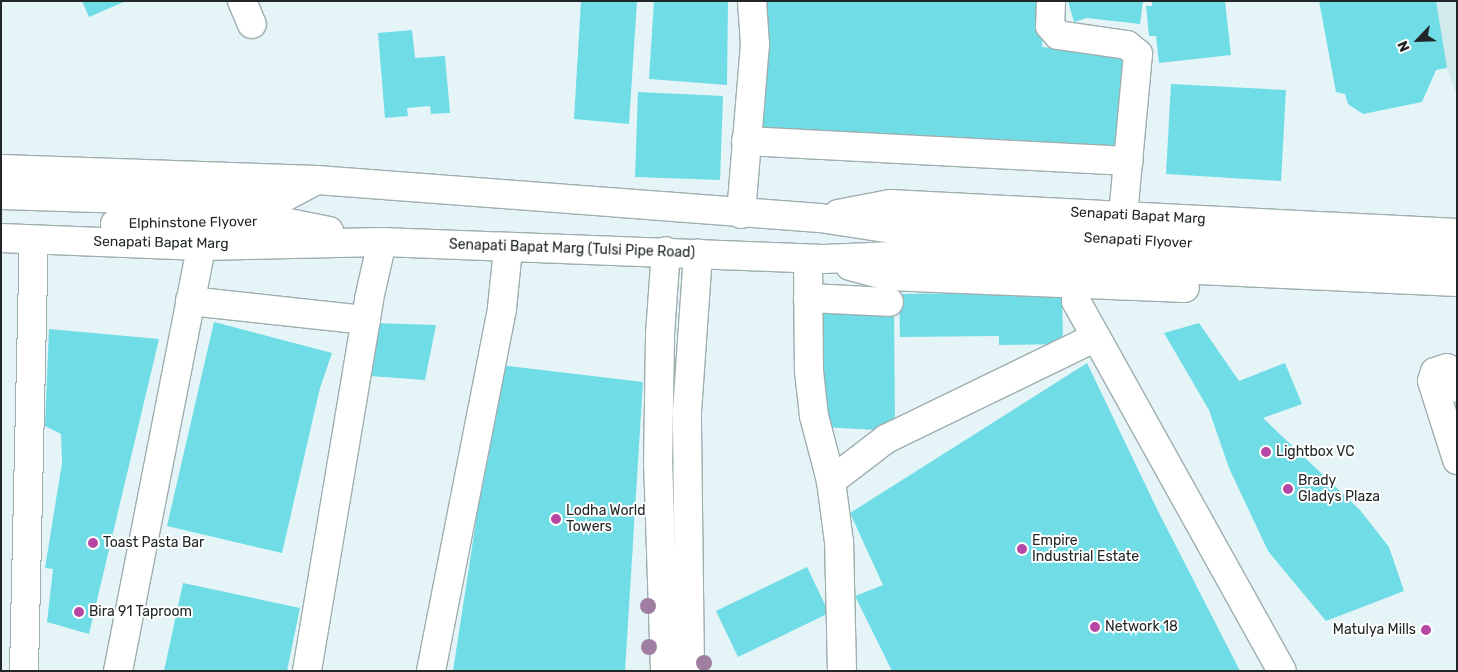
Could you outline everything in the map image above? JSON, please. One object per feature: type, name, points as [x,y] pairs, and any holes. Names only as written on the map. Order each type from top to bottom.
[{"type":"main road","points":[[741,214],[755,45],[752,1]]},
{"type":"main road","points":[[1051,1],[1050,26],[1058,35],[1127,45],[1138,54],[1123,216]]},
{"type":"main road","points":[[746,141],[1128,161]]},
{"type":"main road","points":[[1,169],[317,180],[741,214],[820,218]]},
{"type":"main road","name":"Elphinstone Flyover","points":[[1,220],[146,225],[281,210],[317,180]]},
{"type":"main road","name":"Elphinstone Flyover","points":[[1,195],[160,200],[281,210],[382,242]]},
{"type":"main road","name":"Senapati Bapat Marg","points":[[820,218],[890,204],[1457,232]]},
{"type":"main road","name":"Senapati Flyover","points":[[820,218],[893,229],[1457,282]]},
{"type":"main road","name":"Senapati Bapat Marg","points":[[1,238],[201,246],[320,242]]},
{"type":"main road","points":[[24,671],[34,240]]},
{"type":"main road","name":"Senapati Bapat Marg (Tulsi Pipe Road)","points":[[320,242],[382,242],[508,249],[666,251],[816,259]]},
{"type":"main road","points":[[307,671],[366,320],[382,242]]},
{"type":"main road","points":[[118,671],[201,246]]},
{"type":"main road","points":[[431,671],[502,308],[508,249]]},
{"type":"main road","points":[[666,251],[660,334],[658,465],[677,660]]},
{"type":"main road","points":[[677,660],[687,412],[698,253]]},
{"type":"main road","name":"Senapati Flyover","points":[[816,259],[894,256],[1457,257]]},
{"type":"main road","points":[[842,671],[839,542],[831,481],[814,416],[809,371],[808,298],[816,259],[888,276],[1457,299]]},
{"type":"main road","points":[[1076,284],[1076,301],[1282,671]]},
{"type":"main road","points":[[808,298],[889,302]]},
{"type":"main road","points":[[190,301],[366,320]]},
{"type":"main road","points":[[660,334],[691,337]]},
{"type":"main road","points":[[831,481],[886,439],[1096,337]]},
{"type":"main road","points":[[1457,388],[1447,368],[1435,372],[1432,381],[1457,460]]},
{"type":"shaded area","points":[[1424,1],[1457,1],[1457,97],[1447,68]]},
{"type":"building","points":[[82,1],[126,1],[89,17]]},
{"type":"building","points":[[581,1],[637,1],[629,124],[574,119]]},
{"type":"building","points":[[654,1],[728,1],[727,85],[649,79]]},
{"type":"building","points":[[756,1],[1045,1],[1042,47],[1123,55],[1116,152],[757,137]]},
{"type":"building","points":[[1068,1],[1143,1],[1140,24],[1087,18],[1074,22]]},
{"type":"building","points":[[1152,1],[1225,1],[1231,55],[1159,63],[1156,36],[1149,36],[1146,6],[1152,6]]},
{"type":"building","points":[[1319,1],[1436,1],[1447,68],[1436,70],[1422,102],[1363,114],[1348,104],[1345,94],[1336,92]]},
{"type":"building","points":[[412,30],[415,58],[445,56],[450,113],[431,114],[430,106],[407,108],[408,116],[385,118],[378,33]]},
{"type":"building","points":[[1171,84],[1286,90],[1281,181],[1166,174]]},
{"type":"building","points":[[638,92],[723,96],[720,180],[635,177]]},
{"type":"building","points":[[1062,292],[1063,344],[999,345],[999,336],[900,337],[899,294]]},
{"type":"building","points":[[817,305],[894,307],[895,431],[821,427]]},
{"type":"building","points":[[214,322],[332,353],[320,388],[282,553],[167,526]]},
{"type":"building","points":[[374,323],[436,325],[425,380],[370,376]]},
{"type":"building","name":"Brady Gladys Plaza","points":[[1199,323],[1239,381],[1285,363],[1302,404],[1263,418],[1360,510],[1389,547],[1404,591],[1326,621],[1268,551],[1229,468],[1209,410],[1164,333]]},
{"type":"building","points":[[49,329],[159,339],[89,634],[47,622],[53,569],[45,568],[62,463],[61,434],[45,426]]},
{"type":"building","name":"Empire Industrial Estate","points":[[1087,363],[1157,509],[1240,671],[892,671],[855,596],[883,585],[850,513]]},
{"type":"building","name":"Lodha World Towers","points":[[500,365],[643,382],[625,671],[453,671]]},
{"type":"building","points":[[807,567],[829,613],[738,657],[716,611]]},
{"type":"building","points":[[183,583],[300,608],[287,671],[164,671]]},
{"type":"place","name":"Lightbox VC","points":[[1266,452]]},
{"type":"place","name":"Brady Gladys Plaza","points":[[1288,489]]},
{"type":"place","name":"Lodha World Towers","points":[[556,519]]},
{"type":"place","name":"Toast Pasta Bar","points":[[93,543]]},
{"type":"place","name":"Empire Industrial Estate","points":[[1022,549]]},
{"type":"place","name":"Bira 91 Taproom","points":[[79,612]]},
{"type":"place","name":"Network 18","points":[[1095,627]]},
{"type":"place","name":"Matulya Mills","points":[[1426,630]]}]
